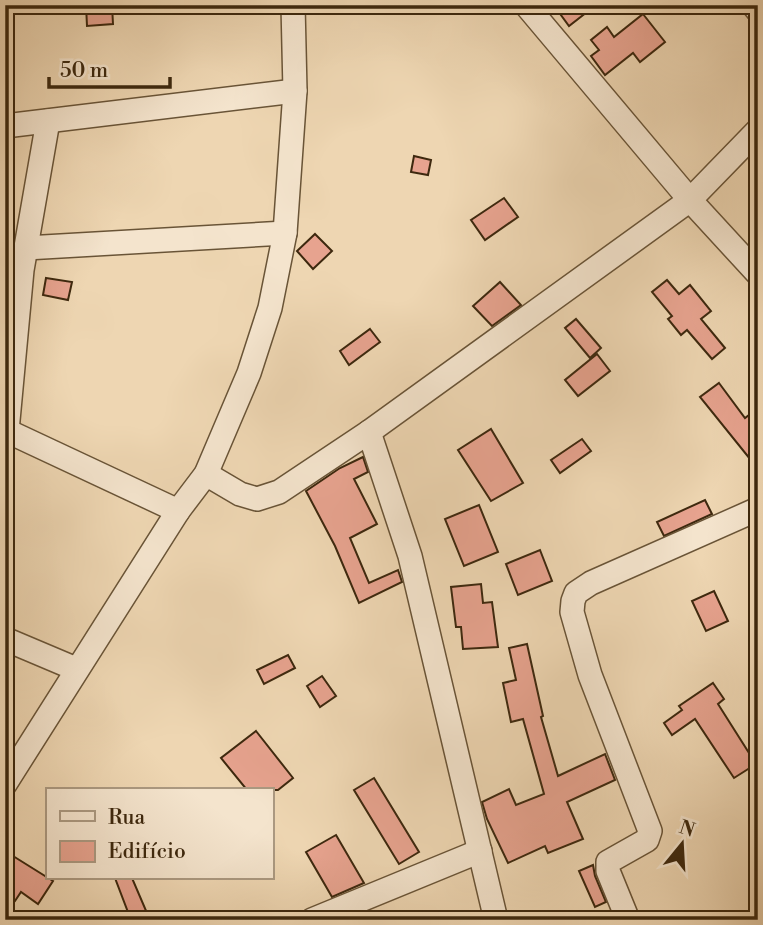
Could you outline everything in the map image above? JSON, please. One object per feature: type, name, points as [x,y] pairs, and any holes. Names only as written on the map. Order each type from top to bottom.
[{"type":"street","points":[[5,784],[178,511],[206,474],[249,373],[270,308],[285,233],[295,91],[293,5]]},
{"type":"street","points":[[526,5],[690,200],[758,274]]},
{"type":"street","points":[[753,5],[758,11]]},
{"type":"street","points":[[5,126],[295,91]]},
{"type":"street","points":[[48,121],[26,248],[6,431],[178,511]]},
{"type":"street","points":[[206,474],[240,494],[257,499],[279,492],[369,432],[690,200],[758,130]]},
{"type":"street","points":[[26,248],[285,233]]},
{"type":"street","points":[[369,432],[410,556],[496,920]]},
{"type":"street","points":[[628,920],[608,871],[608,862],[647,840],[650,831],[590,675],[572,612],[573,601],[576,593],[590,583],[758,509]]},
{"type":"street","points":[[5,639],[76,669]]},
{"type":"street","points":[[312,920],[480,851]]},
{"type":"building","points":[[86,5],[112,5],[113,24],[87,26]]},
{"type":"building","points":[[566,5],[596,5],[569,26],[558,11]]},
{"type":"building","points":[[643,14],[665,42],[640,62],[633,53],[605,75],[591,56],[599,50],[591,40],[607,27],[614,37]]},
{"type":"building","points":[[414,156],[431,160],[428,175],[411,172]]},
{"type":"building","points":[[504,198],[518,217],[485,240],[471,220]]},
{"type":"building","points":[[315,234],[332,251],[313,269],[297,251]]},
{"type":"building","points":[[46,278],[72,282],[68,300],[43,295]]},
{"type":"building","points":[[667,280],[679,294],[690,285],[711,311],[701,319],[725,348],[712,359],[687,330],[681,335],[668,319],[672,316],[652,292]]},
{"type":"building","points":[[500,282],[521,305],[492,326],[473,306]]},
{"type":"building","points":[[576,319],[601,348],[590,358],[565,328]]},
{"type":"building","points":[[370,329],[380,342],[349,365],[340,351]]},
{"type":"building","points":[[597,354],[610,371],[578,396],[565,380]]},
{"type":"building","points":[[719,383],[745,418],[758,408],[758,452],[750,459],[700,397]]},
{"type":"building","points":[[491,429],[523,483],[491,501],[458,450]]},
{"type":"building","points":[[582,439],[591,451],[560,473],[551,460]]},
{"type":"building","points":[[363,457],[368,472],[354,479],[377,524],[350,538],[369,583],[398,570],[402,582],[359,603],[335,546],[306,491],[340,468]]},
{"type":"building","points":[[705,500],[712,514],[664,536],[657,522]]},
{"type":"building","points":[[479,505],[498,552],[464,566],[445,519]]},
{"type":"building","points":[[540,550],[552,581],[518,595],[506,564]]},
{"type":"building","points":[[481,584],[483,603],[492,602],[498,647],[463,649],[461,627],[456,627],[451,587]]},
{"type":"building","points":[[714,591],[728,621],[706,631],[692,601]]},
{"type":"building","points":[[527,644],[543,716],[541,717],[558,776],[605,754],[615,780],[567,802],[583,839],[548,853],[545,846],[508,863],[482,802],[509,789],[516,805],[544,794],[523,719],[511,722],[503,683],[516,680],[509,648]]},
{"type":"building","points":[[288,655],[295,668],[264,684],[257,670]]},
{"type":"building","points":[[322,676],[336,696],[320,707],[307,686]]},
{"type":"building","points":[[713,683],[724,699],[718,704],[756,764],[734,778],[695,719],[672,735],[664,723],[682,710],[679,706]]},
{"type":"building","points":[[256,731],[293,778],[278,790],[245,788],[221,758]]},
{"type":"building","points":[[374,778],[419,852],[399,864],[354,790]]},
{"type":"building","points":[[336,835],[364,883],[332,897],[306,852]]},
{"type":"building","points":[[5,851],[46,877],[46,880],[53,881],[38,904],[21,892],[15,901],[5,895],[11,884],[5,881]]},
{"type":"building","points":[[593,865],[606,902],[595,907],[579,871]]},
{"type":"building","points":[[116,880],[133,880],[150,920],[131,920]]}]
